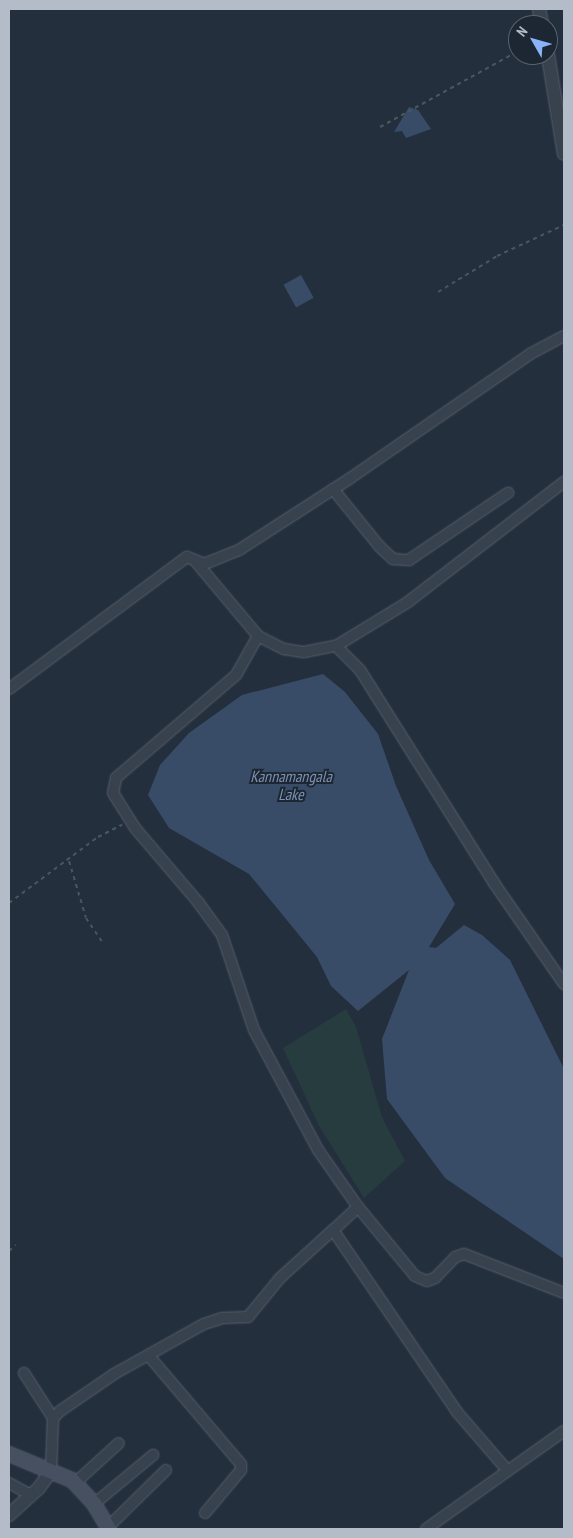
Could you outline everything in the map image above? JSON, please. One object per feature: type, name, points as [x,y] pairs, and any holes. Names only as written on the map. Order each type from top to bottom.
[{"type":"main road","points":[[9,1454],[75,1483],[94,1504],[107,1529]]},
{"type":"street","points":[[550,65],[564,154]]},
{"type":"street","points":[[9,689],[187,557],[204,564],[238,550],[333,489],[530,354],[564,336]]},
{"type":"street","points":[[196,561],[258,636],[284,649],[304,652],[336,646],[408,602],[564,482]]},
{"type":"street","points":[[333,489],[380,548],[393,559],[409,560],[508,493]]},
{"type":"street","points":[[258,636],[236,675],[116,778],[113,793],[136,828],[198,902],[222,936],[254,1030],[318,1150],[358,1208],[415,1276],[421,1279],[435,1278],[455,1257],[464,1254],[564,1293]]},
{"type":"street","points":[[336,646],[360,670],[494,883],[564,984]]},
{"type":"street","points":[[53,1418],[114,1374],[204,1324],[222,1318],[248,1317],[280,1278],[358,1208]]},
{"type":"street","points":[[333,1230],[457,1412],[507,1470]]},
{"type":"street","points":[[149,1356],[237,1455],[241,1464],[241,1470],[205,1513]]},
{"type":"street","points":[[9,1515],[31,1495],[51,1472],[53,1418],[24,1373]]},
{"type":"street","points":[[426,1529],[564,1431]]},
{"type":"street","points":[[75,1483],[119,1443]]},
{"type":"street","points":[[94,1504],[153,1456]]},
{"type":"street","points":[[107,1529],[166,1470]]},
{"type":"street","points":[[9,1483],[31,1495]]},
{"type":"path","points":[[380,127],[508,57]]},
{"type":"path","points":[[438,292],[497,256],[564,225]]},
{"type":"path","points":[[9,903],[115,828],[125,824],[136,828]]},
{"type":"path","points":[[68,861],[86,918],[104,945]]},
{"type":"path","points":[[9,1251],[16,1245]]},
{"type":"green space","points":[[346,1009],[356,1027],[382,1117],[405,1161],[364,1198],[319,1126],[283,1048]]},
{"type":"water","points":[[409,107],[418,110],[431,129],[406,138],[402,131],[394,132]]},
{"type":"water","points":[[301,275],[314,298],[296,307],[284,285]]},
{"type":"water","name":"Kannamangala Lake","points":[[323,674],[345,692],[378,734],[396,786],[429,860],[455,904],[429,947],[436,948],[464,925],[482,935],[510,960],[564,1069],[564,1259],[445,1178],[387,1099],[382,1039],[409,970],[358,1011],[331,986],[317,957],[249,874],[169,828],[148,795],[160,765],[189,733],[242,695]]}]
